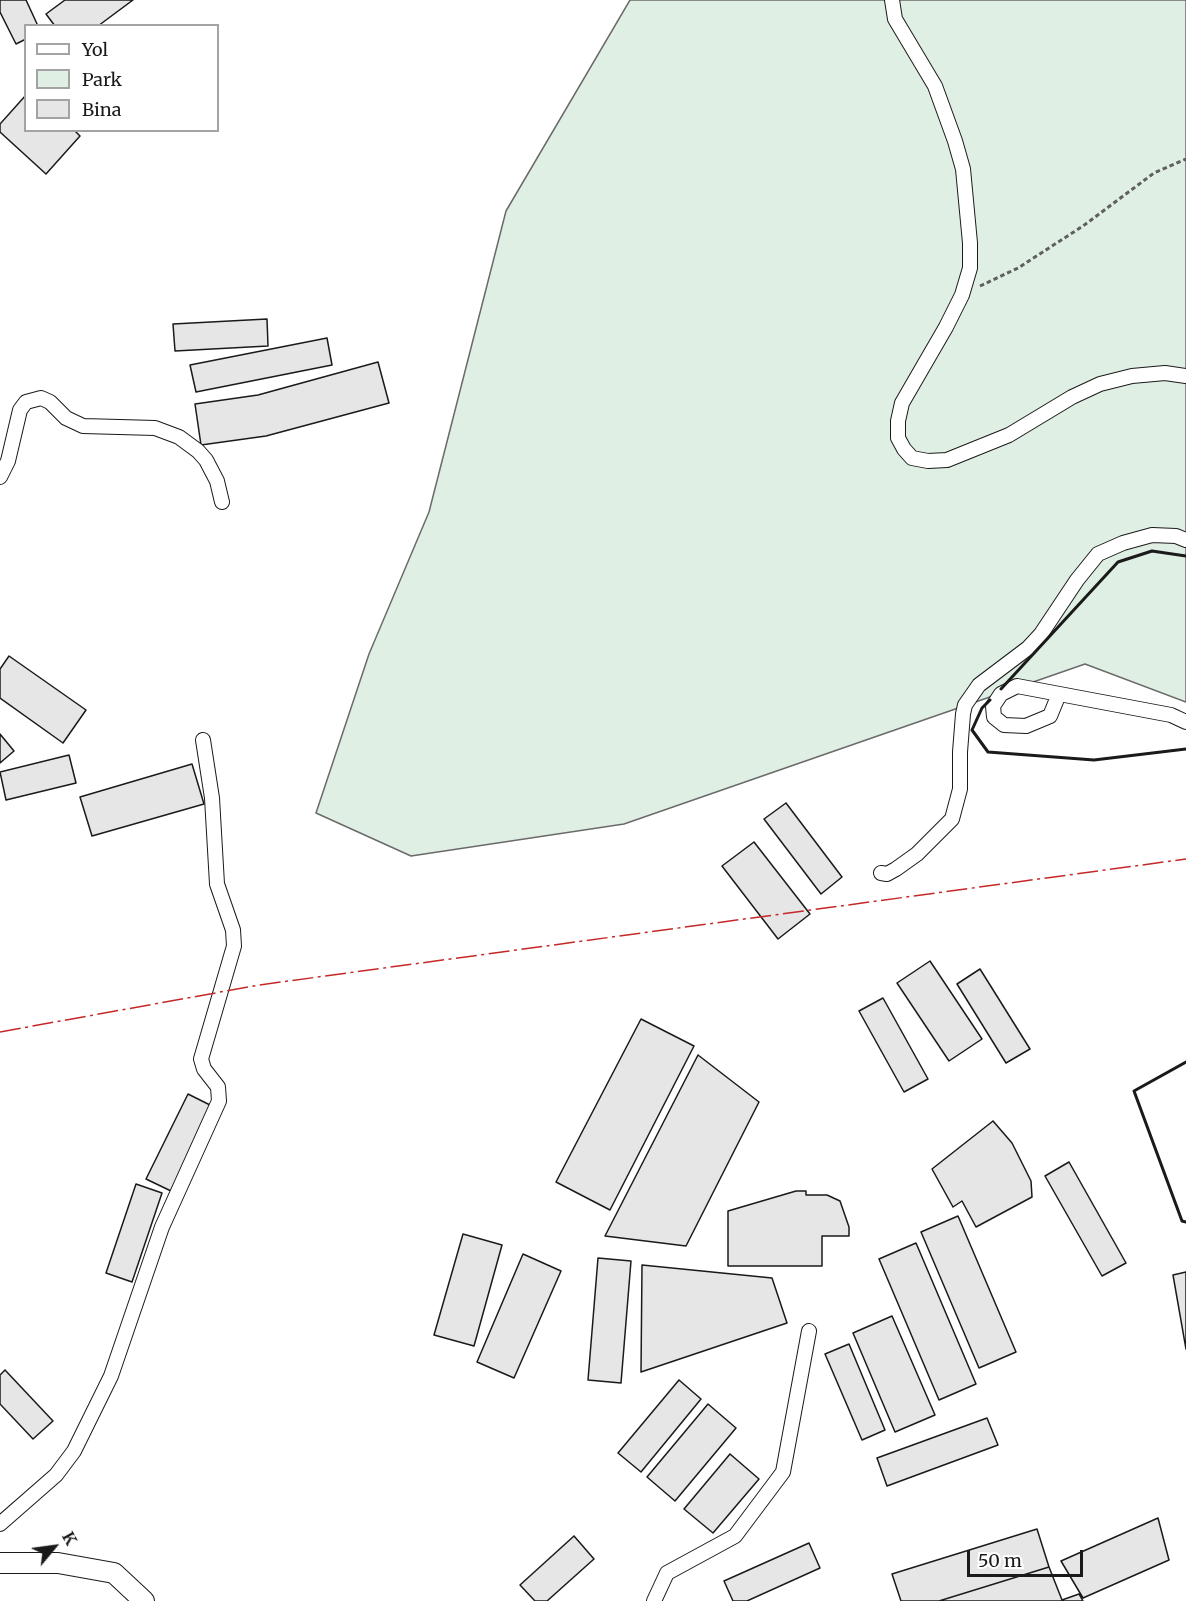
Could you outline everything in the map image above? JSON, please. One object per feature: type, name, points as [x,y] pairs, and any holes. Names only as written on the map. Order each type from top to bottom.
[{"type":"street","points":[[892,0],[895,18],[935,86],[941,102],[963,169],[969,214],[970,268],[962,295],[946,327],[902,403],[898,421],[898,438],[904,449],[912,458],[928,461],[947,460],[1009,435],[1072,397],[1100,384],[1132,376],[1165,373],[1186,376]]},
{"type":"street","points":[[0,477],[8,461],[20,410],[26,402],[41,398],[50,402],[66,418],[83,426],[155,428],[179,437],[206,460],[217,481],[222,502]]},
{"type":"street","points":[[881,873],[886,874],[917,854],[952,819],[960,789],[963,714],[965,705],[978,685],[1028,648],[1041,634],[1077,580],[1098,554],[1123,543],[1152,535],[1176,536],[1186,540]]},
{"type":"street","points":[[1059,694],[1050,716],[1026,726],[1004,725],[994,717],[993,706],[1001,694],[1017,686],[1171,715],[1186,722]]},
{"type":"street","points":[[0,1524],[56,1475],[74,1451],[111,1376],[162,1227],[219,1101],[218,1087],[204,1069],[201,1059],[234,946],[233,930],[217,885],[212,798],[203,740]]},
{"type":"street","points":[[654,1601],[666,1573],[735,1536],[783,1472],[809,1331]]},
{"type":"street","points":[[0,1563],[58,1563],[114,1573],[144,1601]]},
{"type":"path","points":[[962,295],[1018,268],[1083,226],[1154,173],[1186,159]]},
{"type":"green space","points":[[630,0],[1186,0],[1186,702],[1085,664],[624,824],[411,856],[316,813],[369,654],[429,512],[506,211]]},
{"type":"building","points":[[0,0],[26,0],[37,24],[24,24],[24,40],[16,44],[0,12]]},
{"type":"building","points":[[65,0],[133,0],[101,24],[54,24],[46,14]]},
{"type":"building","points":[[24,97],[24,132],[76,132],[80,136],[46,174],[0,132],[0,124]]},
{"type":"building","points":[[267,319],[268,346],[175,351],[173,324]]},
{"type":"building","points":[[327,338],[332,365],[196,392],[190,365]]},
{"type":"building","points":[[378,362],[389,403],[266,436],[201,445],[195,404],[258,395]]},
{"type":"building","points":[[9,656],[86,710],[63,743],[0,698],[0,669]]},
{"type":"building","points":[[0,734],[14,751],[0,763]]},
{"type":"building","points":[[69,755],[76,783],[6,800],[0,772]]},
{"type":"building","points":[[192,764],[204,804],[92,836],[80,797]]},
{"type":"building","points":[[786,803],[842,877],[821,894],[764,819]]},
{"type":"building","points":[[754,842],[810,914],[778,939],[722,866]]},
{"type":"building","points":[[930,961],[982,1039],[949,1061],[897,983]]},
{"type":"building","points":[[980,969],[1030,1049],[1006,1063],[957,984]]},
{"type":"building","points":[[883,998],[928,1079],[904,1092],[859,1011]]},
{"type":"building","points":[[641,1019],[694,1046],[610,1210],[556,1182]]},
{"type":"building","points":[[698,1055],[759,1102],[686,1246],[605,1236]]},
{"type":"building","points":[[188,1094],[212,1106],[171,1191],[146,1179]]},
{"type":"building","points":[[993,1121],[1012,1143],[1031,1181],[1032,1197],[976,1227],[962,1201],[953,1207],[932,1169]]},
{"type":"building","points":[[1069,1162],[1126,1263],[1102,1276],[1045,1176]]},
{"type":"building","points":[[136,1184],[162,1193],[132,1282],[106,1273]]},
{"type":"building","points":[[796,1191],[806,1191],[806,1195],[827,1195],[840,1201],[849,1227],[849,1236],[822,1236],[822,1266],[728,1266],[728,1211]]},
{"type":"building","points":[[958,1216],[1016,1352],[979,1368],[921,1232]]},
{"type":"building","points":[[463,1234],[502,1245],[474,1346],[434,1335]]},
{"type":"building","points":[[916,1243],[976,1384],[939,1400],[879,1259]]},
{"type":"building","points":[[523,1254],[561,1271],[514,1378],[477,1362]]},
{"type":"building","points":[[598,1258],[631,1261],[621,1383],[588,1380]]},
{"type":"building","points":[[642,1265],[772,1278],[787,1323],[641,1372]]},
{"type":"building","points":[[1186,1272],[1186,1349],[1173,1275]]},
{"type":"building","points":[[892,1316],[935,1415],[895,1432],[853,1333]]},
{"type":"building","points":[[849,1344],[885,1430],[862,1440],[825,1354]]},
{"type":"building","points":[[5,1370],[53,1421],[33,1439],[0,1404],[0,1375]]},
{"type":"building","points":[[679,1380],[701,1399],[641,1472],[618,1453]]},
{"type":"building","points":[[708,1404],[736,1428],[675,1501],[647,1477]]},
{"type":"building","points":[[987,1418],[998,1445],[887,1486],[877,1458]]},
{"type":"building","points":[[730,1454],[759,1479],[713,1533],[684,1509]]},
{"type":"building","points":[[1158,1518],[1169,1560],[1083,1598],[1061,1561]]},
{"type":"building","points":[[1037,1529],[1049,1567],[939,1601],[901,1601],[892,1574]]},
{"type":"building","points":[[574,1536],[594,1559],[547,1601],[535,1601],[520,1585]]},
{"type":"building","points":[[809,1543],[820,1568],[747,1601],[733,1601],[724,1581]]},
{"type":"building","points":[[1049,1567],[1062,1600],[1079,1594],[1083,1601],[939,1601]]},
{"type":"wall","points":[[1001,689],[1118,562],[1152,551],[1186,556]]},
{"type":"wall","points":[[990,700],[982,708],[972,730],[988,752],[1094,760],[1186,749]]},
{"type":"wall","points":[[1186,1062],[1134,1091],[1182,1221],[1186,1222]]},
{"type":"power","points":[[0,1032],[259,985],[1186,859]]}]
